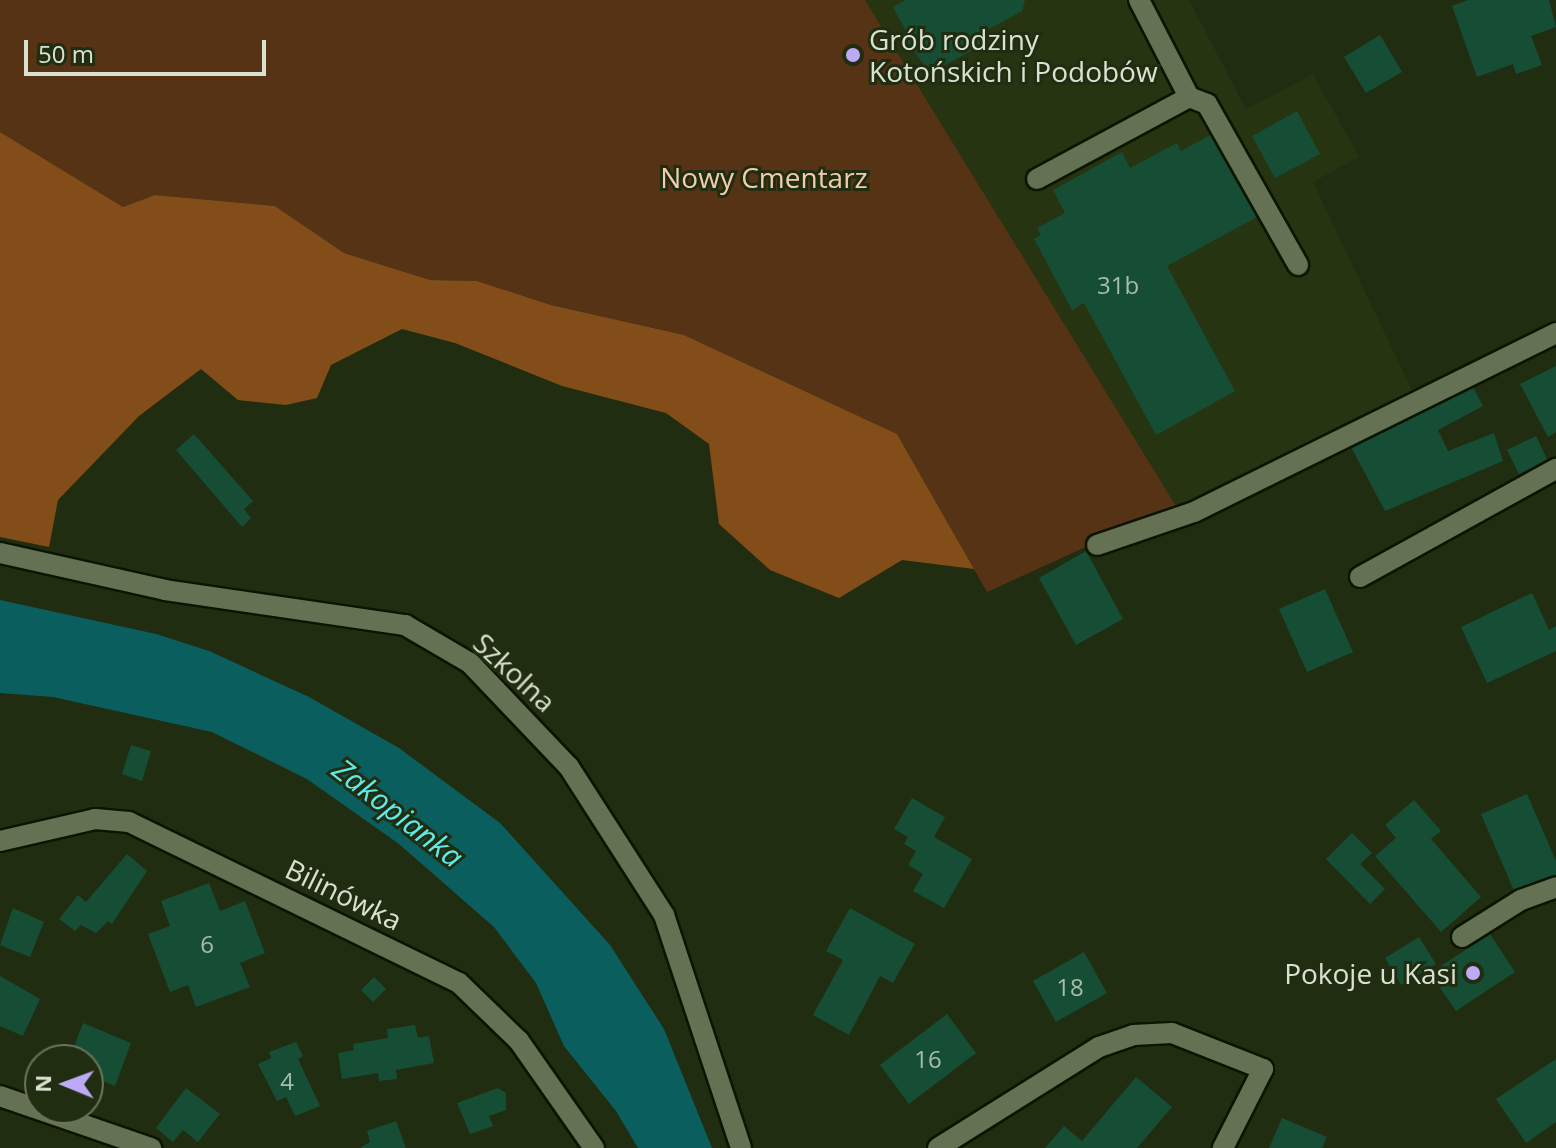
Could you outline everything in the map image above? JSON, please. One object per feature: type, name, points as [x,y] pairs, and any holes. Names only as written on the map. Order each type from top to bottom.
[{"type":"street","points":[[1139,0],[1189,97],[1207,104],[1298,265]]},
{"type":"street","points":[[1037,179],[1189,97]]},
{"type":"street","points":[[1097,545],[1194,512],[1556,333]]},
{"type":"street","points":[[1360,577],[1556,469]]},
{"type":"street","name":"Szkolna","points":[[0,553],[165,590],[405,625],[470,663],[569,767],[664,915],[741,1148]]},
{"type":"street","name":"Bilinówka","points":[[0,841],[95,819],[129,822],[459,983],[519,1041],[594,1148]]},
{"type":"street","points":[[1462,937],[1521,900],[1556,887]]},
{"type":"street","points":[[938,1148],[1099,1047],[1133,1035],[1172,1033],[1263,1069],[1223,1148]]},
{"type":"street","points":[[0,1096],[151,1148]]},
{"type":"shaded area","points":[[865,0],[1189,0],[1246,109],[1313,74],[1359,157],[1313,182],[1415,397],[1180,513]]},
{"type":"shaded area","points":[[0,132],[123,207],[155,195],[275,206],[344,253],[430,280],[477,281],[551,305],[684,335],[897,434],[974,569],[902,560],[839,598],[770,570],[719,524],[709,444],[666,413],[562,386],[455,343],[402,329],[331,365],[317,398],[286,405],[238,400],[201,369],[139,416],[58,500],[49,547],[0,537]]},
{"type":"green space","name":"Nowy Cmentarz","points":[[0,0],[865,0],[1176,506],[987,592],[897,434],[684,335],[551,305],[477,281],[430,280],[344,253],[275,206],[155,195],[123,207],[0,132]]},
{"type":"water","name":"Zakopianka","points":[[0,600],[156,634],[209,651],[309,697],[399,748],[500,823],[610,945],[664,1029],[712,1148],[638,1148],[616,1111],[564,1046],[536,983],[494,927],[399,844],[307,779],[212,732],[53,697],[0,693]]},
{"type":"building","points":[[906,0],[1025,0],[1022,11],[980,34],[986,43],[930,73],[901,33],[906,31],[893,7]]},
{"type":"building","points":[[1468,0],[1549,0],[1556,27],[1531,36],[1542,65],[1516,74],[1513,64],[1477,77],[1452,6]]},
{"type":"building","points":[[1380,35],[1402,72],[1366,93],[1344,57]]},
{"type":"building","points":[[1297,111],[1320,154],[1275,178],[1252,136]]},
{"type":"building","points":[[1212,134],[1257,217],[1167,266],[1235,391],[1156,435],[1084,303],[1072,310],[1034,239],[1041,235],[1037,228],[1065,213],[1053,190],[1122,152],[1130,168],[1177,143],[1181,151]]},
{"type":"building","points":[[1556,366],[1556,432],[1548,437],[1520,384]]},
{"type":"building","points":[[1472,385],[1483,406],[1438,430],[1448,451],[1494,433],[1503,461],[1385,511],[1351,447]]},
{"type":"building","points":[[194,434],[253,501],[244,509],[251,518],[242,527],[176,450]]},
{"type":"building","points":[[1536,436],[1548,461],[1519,474],[1507,450]]},
{"type":"building","points":[[1086,551],[1123,619],[1076,645],[1039,578]]},
{"type":"building","points":[[1325,589],[1353,652],[1307,672],[1279,609]]},
{"type":"building","points":[[1532,593],[1549,630],[1556,626],[1556,651],[1487,683],[1461,627]]},
{"type":"building","points":[[131,745],[151,751],[142,781],[122,774]]},
{"type":"building","points":[[1527,794],[1556,861],[1556,875],[1515,893],[1481,814]]},
{"type":"building","points":[[912,798],[945,817],[934,837],[972,859],[944,908],[913,891],[923,874],[908,865],[916,851],[904,844],[908,837],[894,829]]},
{"type":"building","points":[[1414,800],[1441,831],[1431,839],[1481,897],[1441,932],[1375,856],[1396,838],[1385,825]]},
{"type":"building","points":[[1352,833],[1372,853],[1360,864],[1385,889],[1370,904],[1326,859]]},
{"type":"building","points":[[127,854],[147,871],[112,924],[108,921],[96,933],[81,925],[75,931],[59,919],[78,895],[86,902]]},
{"type":"building","points":[[209,883],[220,911],[245,901],[265,953],[240,963],[250,987],[196,1007],[188,985],[170,992],[148,934],[170,926],[161,901]]},
{"type":"building","points":[[13,908],[44,922],[30,957],[0,945]]},
{"type":"building","points":[[850,908],[915,944],[893,983],[880,976],[849,1035],[813,1015],[843,960],[826,951]]},
{"type":"building","name":"Pokoje u Kasi","points":[[1490,934],[1515,972],[1456,1011],[1430,973]]},
{"type":"building","points":[[1419,937],[1436,964],[1401,985],[1385,958]]},
{"type":"building","points":[[1084,952],[1107,993],[1056,1022],[1033,981]]},
{"type":"building","points":[[0,976],[40,999],[23,1036],[0,1026]]},
{"type":"building","points":[[374,977],[386,989],[373,1002],[361,990]]},
{"type":"building","points":[[947,1014],[976,1053],[909,1104],[880,1065]]},
{"type":"building","points":[[83,1023],[131,1043],[115,1086],[104,1082],[104,1044],[75,1044]]},
{"type":"building","points":[[415,1025],[418,1038],[429,1036],[434,1063],[396,1070],[397,1079],[379,1081],[378,1073],[342,1079],[338,1053],[354,1050],[353,1044],[388,1038],[387,1029]]},
{"type":"building","points":[[296,1042],[303,1056],[298,1059],[320,1106],[295,1116],[286,1097],[277,1101],[258,1064],[271,1058],[269,1052]]},
{"type":"building","points":[[1556,1059],[1556,1122],[1526,1143],[1496,1099]]},
{"type":"building","points":[[1136,1077],[1172,1107],[1137,1148],[1045,1148],[1064,1126],[1082,1141]]},
{"type":"building","points":[[186,1088],[220,1114],[198,1142],[183,1130],[173,1142],[156,1128]]},
{"type":"building","points":[[498,1088],[506,1093],[506,1110],[489,1116],[493,1126],[470,1134],[457,1103]]},
{"type":"building","points":[[1282,1118],[1327,1137],[1322,1148],[1269,1148]]},
{"type":"building","points":[[396,1121],[406,1148],[360,1148],[370,1142],[367,1131]]},
{"type":"place","name":"Grób rodziny Kotońskich i Podobów","points":[[853,55]]},
{"type":"place","name":"Pokoje u Kasi","points":[[1473,973]]}]
